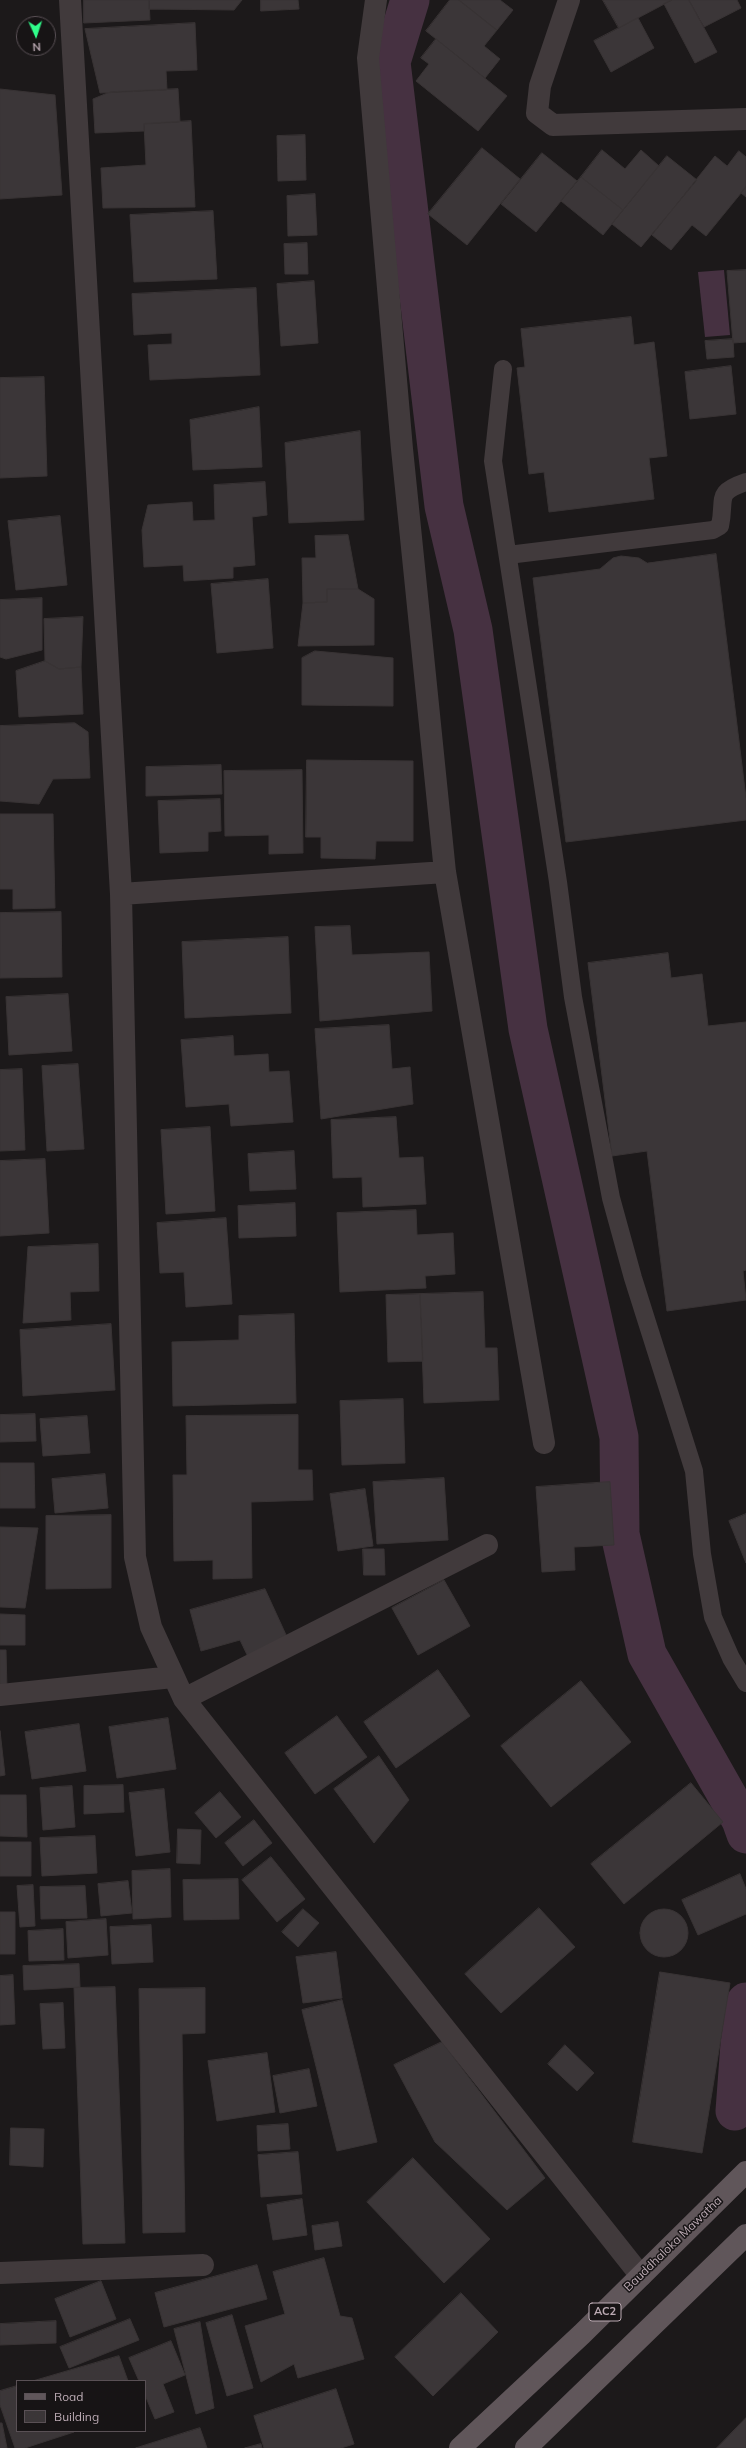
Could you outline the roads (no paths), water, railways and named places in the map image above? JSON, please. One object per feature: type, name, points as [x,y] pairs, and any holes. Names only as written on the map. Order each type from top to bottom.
[{"type":"main road","name":"Bauddhaloka Mawatha","points":[[460,2448],[641,2276],[746,2172]]},
{"type":"main road","points":[[526,2448],[744,2241]]},
{"type":"street","points":[[70,0],[121,894],[135,1557],[151,1627],[184,1699],[641,2276]]},
{"type":"street","points":[[376,0],[368,58],[402,450],[445,872],[544,1443]]},
{"type":"street","points":[[569,0],[540,86],[537,113],[553,125],[746,119]]},
{"type":"street","points":[[121,894],[445,872]]},
{"type":"street","points":[[184,1699],[487,1544]]},
{"type":"street","points":[[0,1695],[173,1677]]},
{"type":"street","points":[[0,2273],[203,2265]]},
{"type":"lane","points":[[503,369],[493,461],[573,997],[612,1198],[633,1278],[694,1471],[702,1554],[713,1617],[731,1658],[746,1683]]},
{"type":"lane","points":[[508,555],[712,530],[720,526],[723,494],[728,488],[746,482]]},
{"type":"waterway","points":[[410,0],[391,62],[444,506],[473,630],[528,1029],[619,1437],[620,1534],[647,1654],[741,1820],[746,1834]]},
{"type":"waterway","points":[[735,2111],[740,2044],[746,2002]]}]
